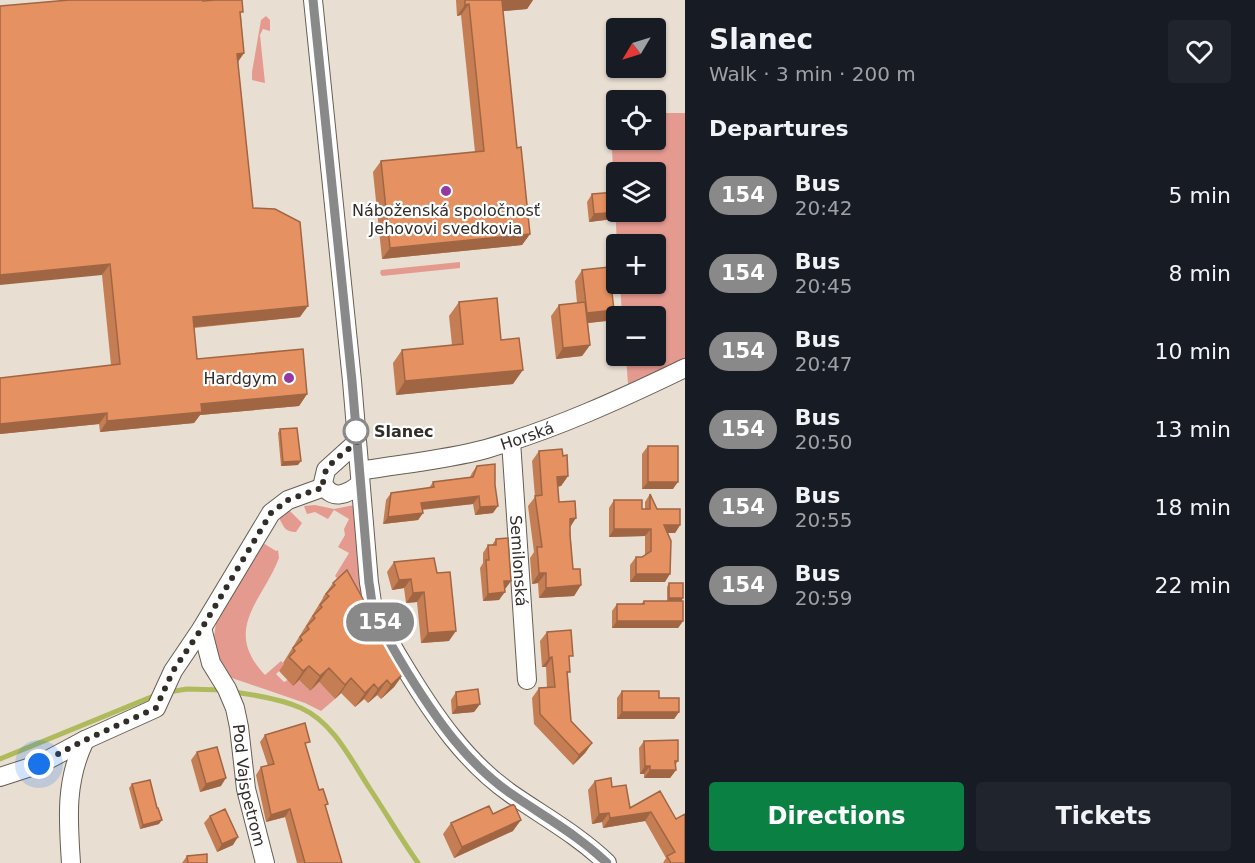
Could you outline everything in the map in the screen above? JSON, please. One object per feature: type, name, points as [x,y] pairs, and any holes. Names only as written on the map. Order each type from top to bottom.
[{"type":"street","points":[[313,0],[373,608],[426,702],[446,731],[474,763],[509,792],[585,844],[607,863]]},
{"type":"street","name":"Horská","points":[[324,487],[330,493],[338,495],[353,490],[360,477],[483,450],[511,441],[632,393],[685,368]]},
{"type":"street","name":"Semilonská","points":[[511,441],[527,681]]},
{"type":"street","points":[[0,777],[39,764],[85,740],[150,712],[160,702],[168,680],[271,513],[288,500],[324,487],[323,479],[326,470],[357,442]]},
{"type":"street","name":"Pod Vajspetrom","points":[[202,628],[208,655],[234,705],[241,741],[244,782],[265,863]]},
{"type":"street","points":[[71,863],[69,786],[85,740]]},
{"type":"street","points":[[39,764],[55,769],[69,786]]},
{"type":"shaded area","points":[[266,16],[270,20],[270,31],[263,29],[260,35],[265,83],[252,80],[252,72],[261,20]]},
{"type":"shaded area","points":[[666,113],[685,113],[685,359],[628,384],[627,366],[666,366],[666,306],[621,306],[621,294],[666,294],[666,234],[616,234],[616,222],[666,222],[666,162],[613,162],[612,150],[666,150]]},
{"type":"shaded area","points":[[460,262],[460,268],[382,276],[380,273],[381,270]]},
{"type":"shaded area","points":[[315,505],[334,509],[354,505],[367,611],[335,576],[349,553],[338,547],[345,535],[344,529],[349,519],[334,510],[328,519],[315,512],[307,514],[304,506]]},
{"type":"shaded area","points":[[289,510],[302,523],[296,532],[287,530],[279,518]]},
{"type":"shaded area","points":[[263,543],[278,550],[279,558],[250,616],[246,629],[247,644],[253,659],[265,675],[281,661],[285,665],[276,674],[284,682],[299,680],[310,691],[319,682],[335,699],[321,711],[305,703],[229,677],[218,659],[214,637],[216,623]]},
{"type":"building","points":[[69,0],[242,0],[243,12],[240,12],[244,53],[237,54],[253,208],[275,209],[300,222],[308,306],[193,317],[197,359],[303,349],[307,394],[201,404],[202,412],[107,421],[107,413],[0,424],[0,378],[120,364],[110,264],[0,275],[0,6]]},
{"type":"building","points":[[465,0],[512,0],[502,1],[517,148],[521,147],[530,234],[390,248],[381,161],[484,151],[469,4],[465,5]]},
{"type":"building","points":[[606,193],[606,213],[594,214],[592,194]]},
{"type":"building","points":[[606,267],[606,294],[612,294],[614,306],[606,306],[606,311],[587,313],[582,270]]},
{"type":"building","points":[[497,298],[501,340],[519,338],[523,370],[405,381],[402,350],[463,344],[459,302]]},
{"type":"building","points":[[585,302],[590,345],[563,348],[559,305]]},
{"type":"building","points":[[297,428],[301,461],[283,462],[280,429]]},
{"type":"building","points":[[648,446],[678,446],[678,482],[648,482]]},
{"type":"building","points":[[562,449],[563,456],[567,455],[568,476],[557,477],[559,502],[575,501],[576,518],[570,519],[570,535],[573,569],[580,569],[581,585],[546,588],[546,573],[539,573],[537,547],[542,547],[535,496],[542,495],[539,451]]},
{"type":"building","points":[[495,464],[498,506],[480,507],[479,496],[421,503],[423,513],[388,517],[391,493],[434,487],[433,482],[473,477],[477,466]]},
{"type":"building","points":[[650,494],[657,509],[680,509],[680,525],[664,525],[671,541],[670,574],[636,574],[636,557],[642,557],[651,551],[651,529],[614,529],[614,500],[642,500],[642,509],[650,509]]},
{"type":"building","points":[[508,538],[511,581],[504,581],[505,592],[488,594],[486,560],[489,560],[488,545],[496,545],[496,539]]},
{"type":"building","points":[[434,558],[437,573],[450,572],[456,631],[428,633],[424,592],[413,593],[411,579],[399,580],[394,562]]},
{"type":"building","points":[[347,570],[404,673],[391,685],[387,680],[378,689],[374,684],[365,693],[351,678],[345,685],[329,668],[320,676],[309,666],[303,671],[289,657],[295,651],[293,648],[302,640],[300,637],[309,629],[307,626],[322,607],[320,605],[329,596],[326,594],[335,585],[333,583]]},
{"type":"building","points":[[669,583],[683,583],[683,598],[669,598]]},
{"type":"building","points":[[644,601],[683,601],[683,621],[617,621],[617,604],[644,604]]},
{"type":"building","points":[[571,630],[573,656],[569,656],[570,672],[567,672],[571,721],[592,743],[579,755],[540,714],[539,688],[555,687],[547,632]]},
{"type":"building","points":[[478,689],[480,704],[457,707],[456,692]]},
{"type":"building","points":[[622,691],[659,691],[659,698],[679,698],[679,712],[622,712]]},
{"type":"building","points":[[305,723],[310,742],[305,743],[319,790],[323,789],[328,804],[325,805],[342,863],[305,863],[290,809],[271,815],[261,767],[274,764],[265,735]]},
{"type":"building","points":[[678,740],[676,770],[650,770],[650,766],[645,766],[644,741]]},
{"type":"building","points":[[217,747],[226,778],[206,784],[197,752]]},
{"type":"building","points":[[611,778],[612,787],[626,785],[630,808],[660,791],[676,819],[685,814],[685,863],[671,863],[667,856],[675,852],[651,812],[610,818],[609,813],[599,814],[595,781]]},
{"type":"building","points":[[150,780],[162,820],[143,825],[132,784]]},
{"type":"building","points":[[514,804],[521,820],[462,847],[451,823],[489,806],[493,814]]},
{"type":"building","points":[[225,809],[238,837],[222,844],[210,816]]},
{"type":"building","points":[[207,854],[207,863],[188,863],[187,856]]},
{"type":"waterway","points":[[168,692],[187,689],[222,690]]},
{"type":"waterway","points":[[234,692],[293,705],[323,723],[341,743],[418,863]]},
{"type":"waterway","points":[[0,759],[156,695]]},
{"type":"bus line","name":"154","points":[[313,0],[373,608],[426,702],[446,731],[474,763],[509,792],[594,850],[607,863]]},
{"type":"place","name":"Náboženská spoločnosť Jehovovi svedkovia","points":[[446,191]]},
{"type":"place","name":"Hardgym","points":[[289,378]]},
{"type":"place","name":"Slanec","points":[[356,431]]},
{"type":"route","points":[[39,764],[156,708],[173,671],[202,628],[271,513],[288,500],[324,487],[323,479],[326,470],[357,442],[356,431]]}]
